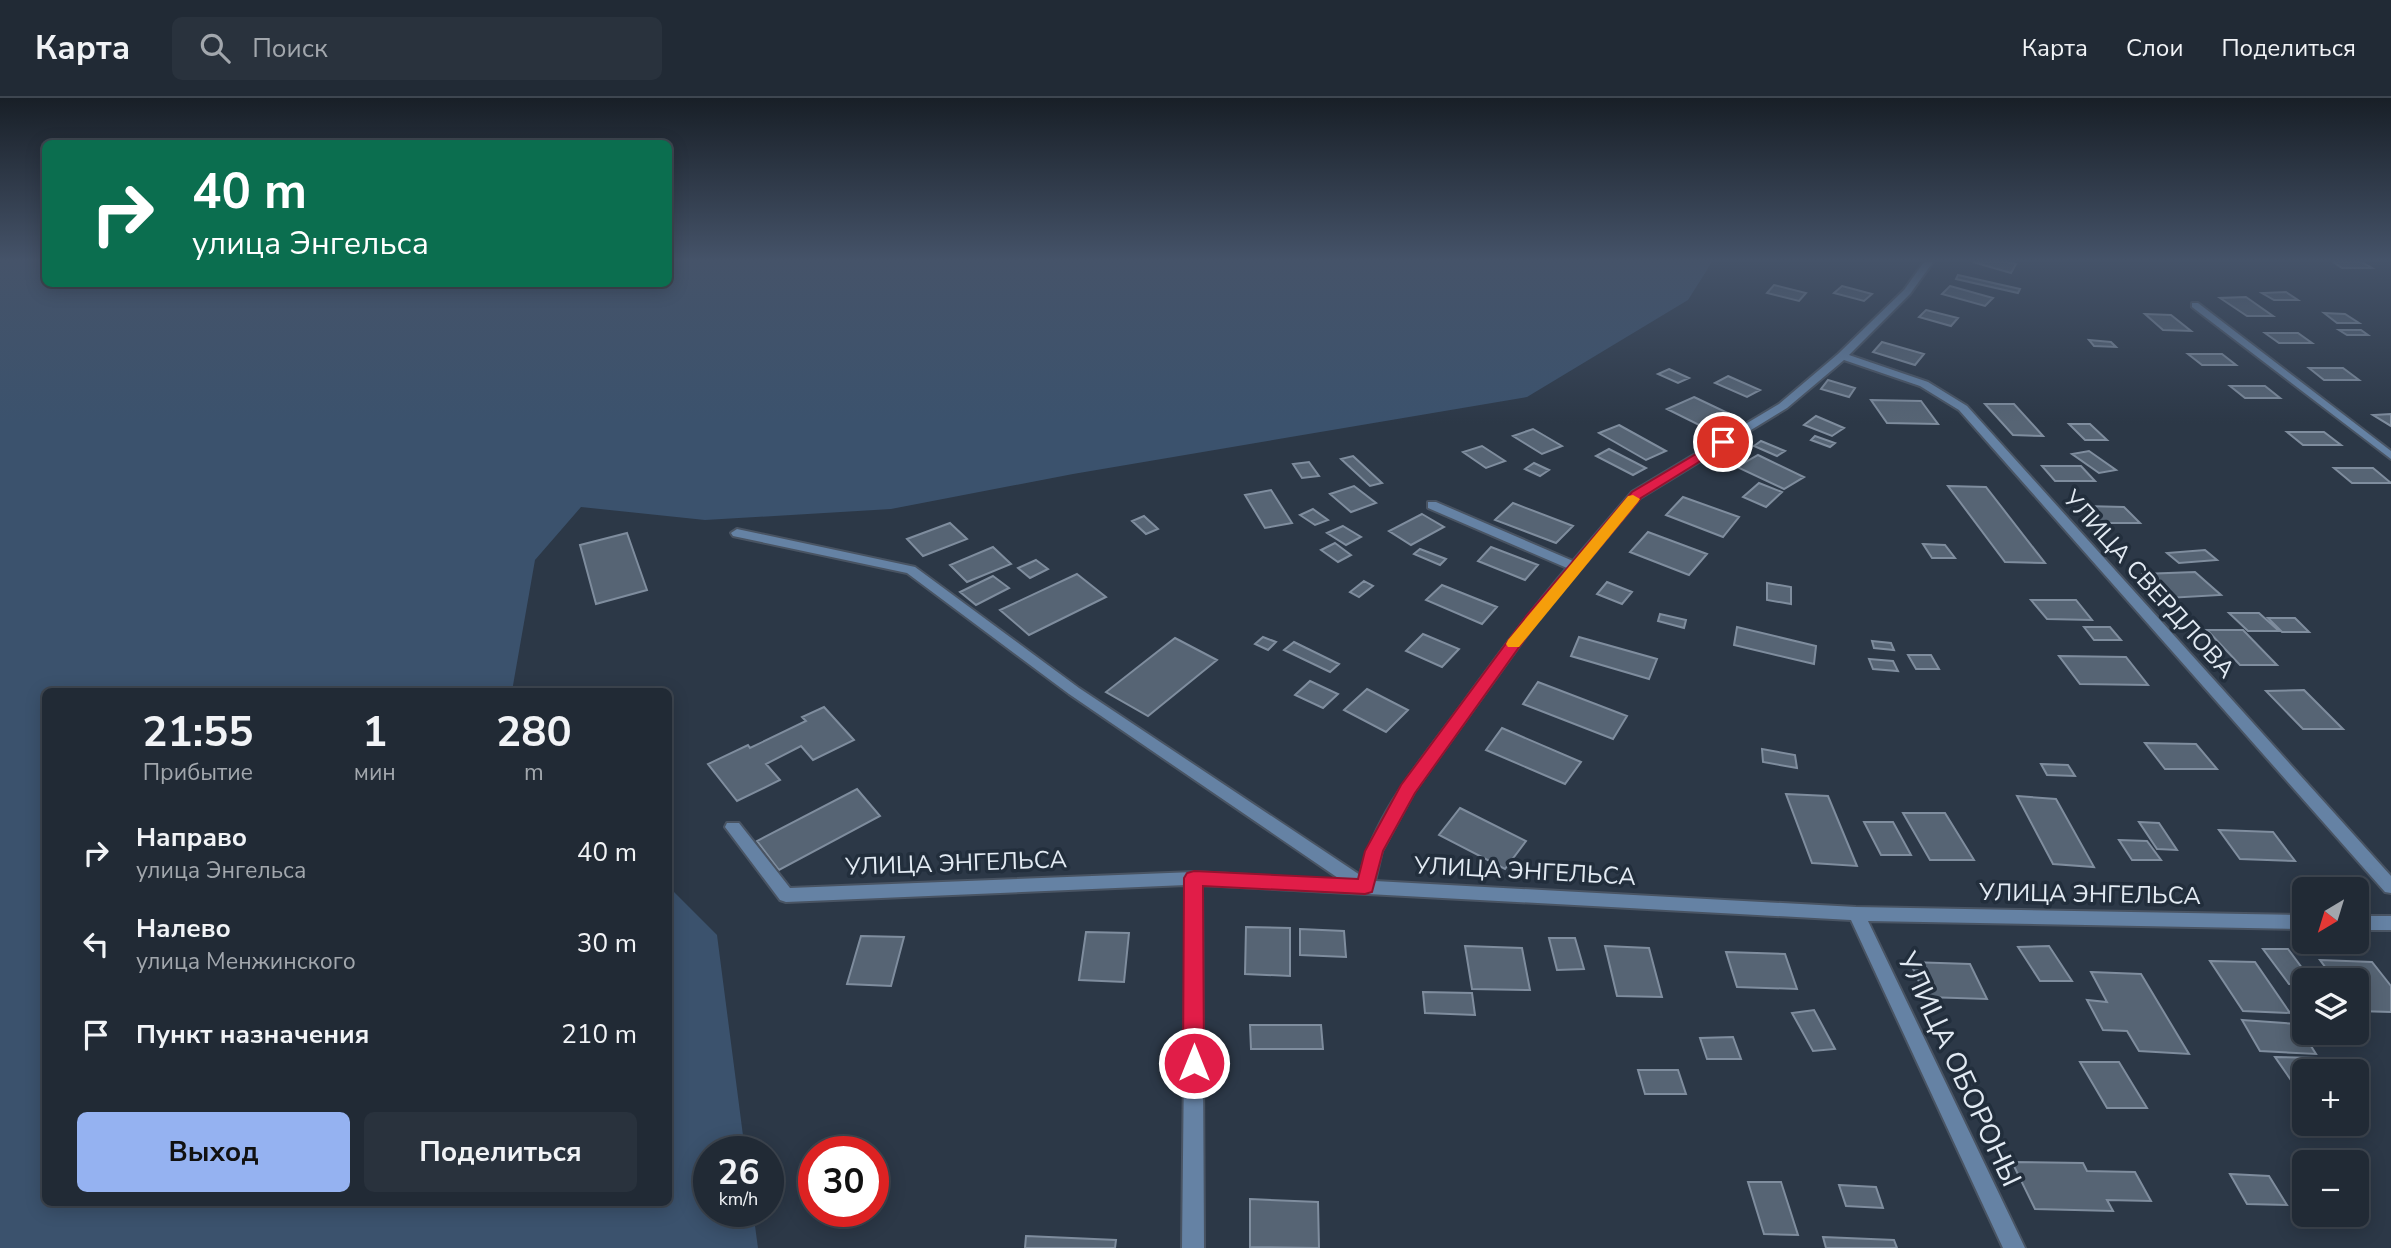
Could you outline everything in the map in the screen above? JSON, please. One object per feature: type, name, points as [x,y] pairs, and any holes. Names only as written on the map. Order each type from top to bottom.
[{"type":"street","points":[[737,533],[911,570],[1074,691],[1365,887],[1374,851],[1408,789],[1532,618],[1636,495],[1783,406],[1842,356],[1883,316]]},
{"type":"street","points":[[2209,316],[2391,456]]},
{"type":"street","name":"УЛИЦА СВЕРДЛОВА","points":[[1842,356],[1924,384],[1963,408],[2391,887]]},
{"type":"street","points":[[1432,505],[1575,567]]},
{"type":"street","name":"УЛИЦА ЭНГЕЛЬСА","points":[[733,827],[786,895],[1194,878],[1856,914],[2292,922]]},
{"type":"street","points":[[1193,1248],[1194,878]]},
{"type":"street","name":"УЛИЦА ОБОРОНЫ","points":[[1856,914],[2014,1248]]},
{"type":"street","points":[[2370,923],[2391,923]]},
{"type":"shaded area","points":[[0,316],[1662,316],[1527,397],[1073,474],[891,509],[705,520],[581,507],[535,560],[513,688],[42,688],[42,1206],[672,1206],[672,890],[717,935],[743,1136],[693,1136],[693,1227],[755,1227],[758,1248],[0,1248]]},
{"type":"building","points":[[1949,316],[1958,318],[1951,326],[1919,317]]},
{"type":"building","points":[[2147,316],[2172,316],[2191,331],[2163,330]]},
{"type":"building","points":[[2327,316],[2348,316],[2359,323],[2337,323]]},
{"type":"building","points":[[2339,330],[2361,330],[2368,335],[2347,335]]},
{"type":"building","points":[[2265,333],[2298,333],[2312,343],[2279,343]]},
{"type":"building","points":[[2089,340],[2111,342],[2116,347],[2094,346]]},
{"type":"building","points":[[1882,342],[1924,354],[1915,365],[1873,352]]},
{"type":"building","points":[[2188,354],[2222,354],[2236,365],[2202,365]]},
{"type":"building","points":[[2309,368],[2343,368],[2359,380],[2324,380]]},
{"type":"building","points":[[1669,369],[1689,378],[1678,383],[1658,374]]},
{"type":"building","points":[[1728,376],[1760,390],[1747,397],[1715,383]]},
{"type":"building","points":[[1828,380],[1855,388],[1849,397],[1821,389]]},
{"type":"building","points":[[2230,386],[2265,386],[2280,398],[2245,398]]},
{"type":"building","points":[[1694,397],[1732,415],[1705,428],[1667,409]]},
{"type":"building","points":[[1871,400],[1921,401],[1938,424],[1887,423]]},
{"type":"building","points":[[1985,404],[2014,404],[2043,436],[2013,435]]},
{"type":"building","points":[[2391,414],[2391,426],[2373,415]]},
{"type":"building","points":[[1816,416],[1844,428],[1832,436],[1804,425]]},
{"type":"building","points":[[2069,424],[2090,424],[2107,440],[2085,440]]},
{"type":"building","points":[[1619,425],[1666,451],[1646,460],[1599,433]]},
{"type":"building","points":[[1533,429],[1562,446],[1542,454],[1513,436]]},
{"type":"building","points":[[2287,432],[2324,432],[2341,445],[2303,445]]},
{"type":"building","points":[[1815,436],[1835,443],[1830,447],[1811,440]]},
{"type":"building","points":[[1761,441],[1785,451],[1777,456],[1754,446]]},
{"type":"building","points":[[1482,446],[1505,461],[1486,468],[1463,452]]},
{"type":"building","points":[[1609,449],[1646,468],[1633,475],[1596,456]]},
{"type":"building","points":[[2089,451],[2116,470],[2099,473],[2072,454]]},
{"type":"building","points":[[1758,455],[1804,477],[1784,489],[1737,467]]},
{"type":"building","points":[[1353,456],[1382,483],[1370,486],[1341,459]]},
{"type":"building","points":[[1309,462],[1319,476],[1302,478],[1293,464]]},
{"type":"building","points":[[1534,463],[1549,470],[1540,476],[1525,469]]},
{"type":"building","points":[[2042,466],[2081,466],[2095,481],[2055,481]]},
{"type":"building","points":[[2334,468],[2373,468],[2391,483],[2352,483]]},
{"type":"building","points":[[1759,483],[1782,492],[1766,507],[1743,497]]},
{"type":"building","points":[[1354,486],[1376,503],[1351,512],[1330,494]]},
{"type":"building","points":[[1948,486],[1986,487],[2045,563],[2005,562]]},
{"type":"building","points":[[1271,490],[1292,523],[1265,528],[1245,495]]},
{"type":"building","points":[[1683,497],[1739,517],[1723,537],[1666,515]]},
{"type":"building","points":[[1513,503],[1573,526],[1556,543],[1495,520]]},
{"type":"building","points":[[2084,506],[2124,507],[2140,523],[2098,523]]},
{"type":"building","points":[[1313,509],[1328,520],[1315,525],[1300,515]]},
{"type":"building","points":[[1422,514],[1444,527],[1411,545],[1389,531]]},
{"type":"building","points":[[1144,516],[1158,529],[1146,534],[1132,521]]},
{"type":"building","points":[[950,523],[967,539],[923,556],[907,539]]},
{"type":"building","points":[[1343,526],[1361,537],[1346,545],[1327,533]]},
{"type":"building","points":[[1648,532],[1707,554],[1689,575],[1630,552]]},
{"type":"building","points":[[627,533],[647,590],[596,604],[580,545]]},
{"type":"building","points":[[1335,543],[1351,555],[1338,562],[1321,550]]},
{"type":"building","points":[[1923,544],[1945,545],[1955,558],[1932,558]]},
{"type":"building","points":[[993,547],[1011,564],[967,582],[950,565]]},
{"type":"building","points":[[1491,547],[1538,565],[1525,580],[1478,561]]},
{"type":"building","points":[[1420,549],[1446,559],[1440,565],[1414,554]]},
{"type":"building","points":[[2205,550],[2217,560],[2179,563],[2167,553]]},
{"type":"building","points":[[1036,560],[1048,569],[1030,578],[1018,568]]},
{"type":"building","points":[[2195,572],[2221,595],[2167,598],[2143,574]]},
{"type":"building","points":[[1077,574],[1106,597],[1029,635],[1000,610]]},
{"type":"building","points":[[993,576],[1009,588],[976,605],[960,592]]},
{"type":"building","points":[[1364,581],[1373,586],[1359,597],[1350,592]]},
{"type":"building","points":[[1607,582],[1632,592],[1622,604],[1597,594]]},
{"type":"building","points":[[1767,583],[1791,587],[1791,604],[1767,600]]},
{"type":"building","points":[[1442,585],[1497,607],[1482,624],[1426,600]]},
{"type":"building","points":[[2031,600],[2076,600],[2092,620],[2047,619]]},
{"type":"building","points":[[2229,613],[2259,613],[2279,631],[2248,631]]},
{"type":"building","points":[[1660,614],[1686,620],[1684,628],[1658,621]]},
{"type":"building","points":[[2268,618],[2295,618],[2309,632],[2282,632]]},
{"type":"building","points":[[1737,627],[1816,646],[1814,664],[1734,645]]},
{"type":"building","points":[[2084,627],[2110,627],[2121,640],[2094,640]]},
{"type":"building","points":[[2207,630],[2243,630],[2277,665],[2240,665]]},
{"type":"building","points":[[1423,634],[1459,649],[1442,667],[1406,651]]},
{"type":"building","points":[[1263,637],[1276,642],[1268,650],[1255,644]]},
{"type":"building","points":[[1579,637],[1657,659],[1649,679],[1571,656]]},
{"type":"building","points":[[1175,638],[1217,660],[1148,716],[1106,692]]},
{"type":"building","points":[[1872,641],[1891,643],[1894,650],[1874,648]]},
{"type":"building","points":[[1294,642],[1339,664],[1330,672],[1284,650]]},
{"type":"building","points":[[1908,655],[1931,655],[1939,669],[1916,669]]},
{"type":"building","points":[[2059,656],[2126,657],[2148,685],[2080,684]]},
{"type":"building","points":[[1869,659],[1893,661],[1898,671],[1873,669]]},
{"type":"building","points":[[1310,681],[1338,694],[1323,708],[1295,695]]},
{"type":"building","points":[[1538,682],[1627,716],[1613,739],[1523,704]]},
{"type":"building","points":[[1367,689],[1408,710],[1386,732],[1344,710]]},
{"type":"building","points":[[2304,690],[2343,729],[2303,729],[2266,691]]},
{"type":"building","points":[[824,707],[854,740],[813,760],[801,746],[766,764],[780,780],[737,801],[708,764],[748,745],[750,748],[806,721],[802,717]]},
{"type":"building","points":[[1502,728],[1581,762],[1565,784],[1486,750]]},
{"type":"building","points":[[2145,743],[2196,744],[2217,769],[2165,769]]},
{"type":"building","points":[[1762,749],[1795,755],[1797,768],[1763,762]]},
{"type":"building","points":[[2041,764],[2068,765],[2075,776],[2047,775]]},
{"type":"building","points":[[857,789],[880,816],[779,870],[757,841]]},
{"type":"building","points":[[1786,794],[1828,796],[1857,866],[1812,863]]},
{"type":"building","points":[[2017,796],[2056,799],[2094,867],[2053,864]]},
{"type":"building","points":[[1460,808],[1526,841],[1505,869],[1439,835]]},
{"type":"building","points":[[1903,813],[1945,813],[1974,860],[1930,860]]},
{"type":"building","points":[[1864,822],[1893,822],[1911,855],[1881,855]]},
{"type":"building","points":[[2139,822],[2159,823],[2177,850],[2157,849]]},
{"type":"building","points":[[2219,830],[2273,832],[2295,861],[2240,859]]},
{"type":"building","points":[[2119,840],[2147,841],[2161,860],[2132,860]]},
{"type":"building","points":[[1246,927],[1290,928],[1290,976],[1245,974]]},
{"type":"building","points":[[1300,929],[1344,931],[1346,957],[1300,955]]},
{"type":"building","points":[[1086,932],[1129,933],[1124,982],[1079,980]]},
{"type":"building","points":[[861,936],[904,937],[891,986],[847,984]]},
{"type":"building","points":[[1549,938],[1575,938],[1584,969],[1557,970]]},
{"type":"building","points":[[1465,946],[1522,948],[1530,990],[1472,989]]},
{"type":"building","points":[[1605,946],[1649,948],[1662,997],[1617,996]]},
{"type":"building","points":[[2049,946],[2072,981],[2040,981],[2018,947]]},
{"type":"building","points":[[2263,949],[2288,949],[2302,968],[2292,968],[2292,984],[2289,984]]},
{"type":"building","points":[[1726,952],[1785,954],[1797,989],[1737,987]]},
{"type":"building","points":[[2320,960],[2372,962],[2391,986],[2391,1012],[2369,1011],[2369,968],[2326,968]]},
{"type":"building","points":[[2210,961],[2255,962],[2290,1013],[2243,1011]]},
{"type":"building","points":[[1910,962],[1970,964],[1987,999],[1926,997]]},
{"type":"building","points":[[2091,972],[2141,974],[2189,1054],[2139,1051],[2127,1031],[2103,1030],[2087,1000],[2107,1002]]},
{"type":"building","points":[[1423,992],[1472,993],[1475,1015],[1425,1013]]},
{"type":"building","points":[[1814,1010],[1835,1049],[1813,1051],[1792,1013]]},
{"type":"building","points":[[2242,1020],[2292,1024],[2292,1045],[2310,1045],[2316,1054],[2260,1051]]},
{"type":"building","points":[[1250,1025],[1321,1025],[1323,1049],[1251,1049]]},
{"type":"building","points":[[1733,1037],[1741,1059],[1707,1059],[1700,1038]]},
{"type":"building","points":[[2275,1057],[2318,1058],[2292,1059],[2292,1082]]},
{"type":"building","points":[[2080,1062],[2119,1062],[2147,1108],[2107,1108]]},
{"type":"building","points":[[1638,1070],[1678,1070],[1686,1094],[1645,1094]]},
{"type":"building","points":[[2012,1162],[2083,1163],[2087,1171],[2135,1172],[2151,1201],[2107,1200],[2113,1211],[2035,1209]]},
{"type":"building","points":[[2230,1174],[2269,1176],[2287,1205],[2247,1204]]},
{"type":"building","points":[[1748,1182],[1781,1182],[1798,1235],[1764,1234]]},
{"type":"building","points":[[1839,1185],[1876,1187],[1883,1208],[1846,1206]]},
{"type":"building","points":[[1250,1199],[1318,1202],[1319,1248],[1250,1247]]},
{"type":"building","points":[[1026,1236],[1116,1240],[1115,1248],[1025,1248]]},
{"type":"building","points":[[1823,1237],[1894,1240],[1897,1248],[1826,1248]]},
{"type":"slow traffic","points":[[1514,644],[1532,618],[1633,499]]},
{"type":"route","points":[[1194,1063],[1194,878],[1365,887],[1374,851],[1408,789],[1532,618],[1636,495],[1723,442]]}]
